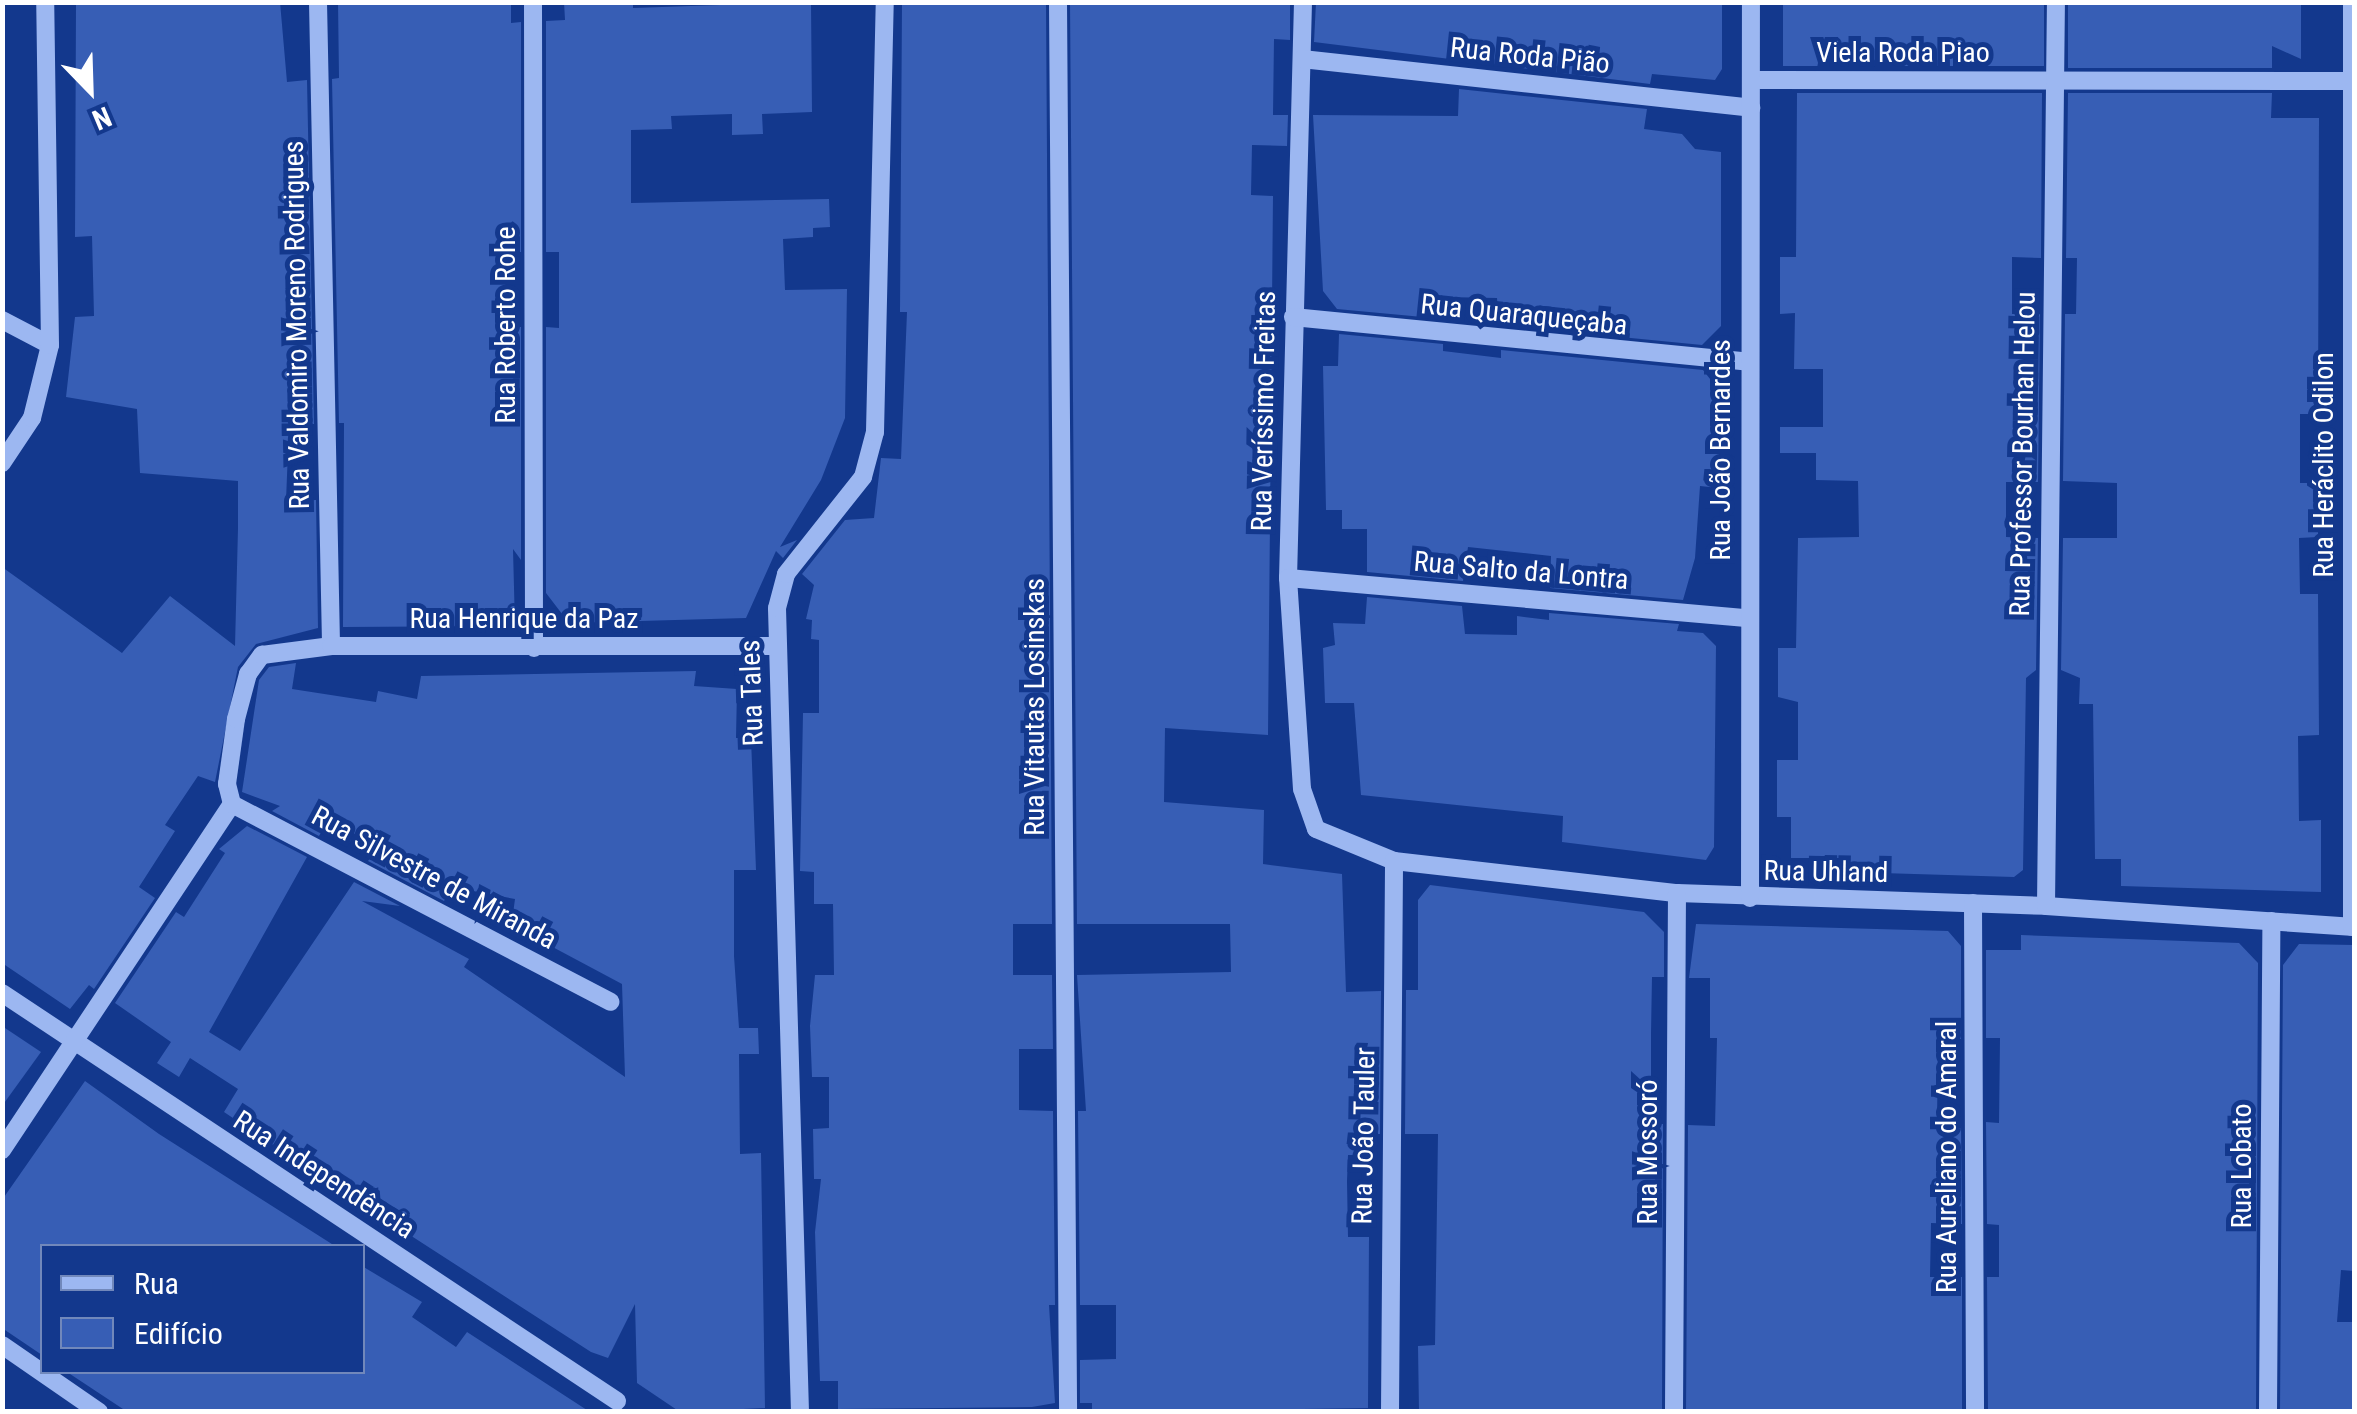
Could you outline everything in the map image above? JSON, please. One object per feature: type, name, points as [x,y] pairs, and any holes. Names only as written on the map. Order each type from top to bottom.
[{"type":"street","points":[[2,462],[32,418],[50,345],[45,2]]},
{"type":"street","name":"Rua Valdomiro Moreno Rodrigues","points":[[318,2],[331,646]]},
{"type":"street","name":"Rua Roberto Rohe","points":[[533,2],[534,648]]},
{"type":"street","name":"Rua Tales","points":[[800,1412],[777,608],[786,574],[863,477],[875,432],[885,2]]},
{"type":"street","name":"Rua Vitautas Losinskas","points":[[1058,2],[1068,1412]]},
{"type":"street","name":"Rua Veríssimo Freitas","points":[[1303,2],[1288,578],[1308,820]]},
{"type":"street","name":"Rua João Bernardes","points":[[1750,898],[1751,2]]},
{"type":"street","name":"Rua Professor Bourhan Helou","points":[[2046,906],[2056,2]]},
{"type":"street","name":"Rua Heráclito Odilon","points":[[2352,2],[2353,927]]},
{"type":"street","name":"Rua Roda Pião","points":[[1302,59],[1751,108]]},
{"type":"street","name":"Viela Roda Piao","points":[[1751,80],[2350,81]]},
{"type":"street","name":"Rua Quaraqueçaba","points":[[1293,317],[1749,362]]},
{"type":"street","points":[[2,320],[50,345]]},
{"type":"street","name":"Rua Salto da Lontra","points":[[1288,578],[1748,618]]},
{"type":"street","name":"Rua Henrique da Paz","points":[[232,804],[227,784],[240,704],[251,666],[271,650],[331,646],[778,646]]},
{"type":"street","points":[[2,1150],[232,804]]},
{"type":"street","name":"Rua Silvestre de Miranda","points":[[232,804],[610,1002]]},
{"type":"street","name":"Rua Uhland","points":[[1308,820],[1326,837],[1394,862],[1677,893],[2046,906],[2353,927]]},
{"type":"street","name":"Rua João Tauler","points":[[1390,1412],[1394,862]]},
{"type":"street","name":"Rua Mossoró","points":[[1674,1412],[1677,893]]},
{"type":"street","name":"Rua Aureliano do Amaral","points":[[1974,903],[1975,1412]]},
{"type":"street","name":"Rua Lobato","points":[[2268,1412],[2271,921]]},
{"type":"street","name":"Rua Independência","points":[[2,993],[617,1401]]},
{"type":"street","points":[[2,1345],[76,1405],[99,1412]]},
{"type":"building","points":[[76,2],[280,2],[287,82],[307,80],[314,424],[289,425],[286,501],[316,500],[318,628],[256,644],[238,667],[215,782],[198,776],[165,825],[175,831],[139,887],[155,898],[94,989],[89,985],[70,1009],[2,963],[2,567],[122,653],[170,596],[235,646],[238,528],[238,481],[140,473],[137,409],[66,397],[75,317],[94,316],[92,236],[75,237]]},
{"type":"building","points":[[338,2],[511,2],[511,23],[521,22],[521,252],[505,252],[506,327],[521,327],[521,560],[513,549],[515,626],[343,627],[344,423],[339,423],[332,79],[339,78]]},
{"type":"building","points":[[564,2],[633,2],[633,8],[811,2],[812,112],[762,114],[763,134],[732,135],[732,114],[671,116],[672,129],[631,130],[631,203],[829,199],[830,227],[813,228],[813,237],[783,239],[785,290],[847,289],[845,418],[821,480],[780,547],[797,540],[783,558],[776,551],[746,618],[569,623],[546,593],[546,327],[559,328],[559,252],[546,252],[546,21],[565,20]]},
{"type":"building","points":[[902,2],[1046,2],[1052,924],[1013,924],[1013,975],[1052,975],[1053,1049],[1019,1049],[1019,1110],[1053,1111],[1055,1305],[1049,1305],[1055,1403],[1032,1407],[838,1409],[838,1381],[820,1381],[815,1232],[821,1179],[814,1179],[813,1129],[829,1128],[829,1077],[812,1077],[810,1026],[815,975],[834,975],[833,904],[814,904],[814,872],[800,871],[803,713],[819,713],[819,640],[811,639],[812,620],[806,619],[814,585],[802,574],[845,520],[874,518],[881,458],[901,459],[907,312],[900,312]]},
{"type":"building","points":[[1070,2],[1290,2],[1290,40],[1274,39],[1273,115],[1288,115],[1287,146],[1252,145],[1251,195],[1273,196],[1268,735],[1165,728],[1164,802],[1264,810],[1263,864],[1342,874],[1346,992],[1381,991],[1380,1134],[1370,1134],[1370,1155],[1348,1155],[1347,1181],[1348,1237],[1369,1237],[1368,1408],[1092,1412],[1092,1403],[1080,1403],[1080,1360],[1116,1359],[1116,1305],[1080,1305],[1078,1111],[1086,1111],[1077,975],[1231,972],[1230,924],[1077,924]]},
{"type":"building","points":[[1316,2],[1722,2],[1722,69],[1715,80],[1652,74],[1650,84],[1314,42]]},
{"type":"building","points":[[1783,2],[2044,2],[2044,66],[1783,66]]},
{"type":"building","points":[[2068,2],[2301,2],[2301,59],[2272,46],[2272,68],[2068,68]]},
{"type":"building","points":[[1459,89],[1647,109],[1644,129],[1682,134],[1695,149],[1721,152],[1721,326],[1702,345],[1499,325],[1497,298],[1444,297],[1444,319],[1337,309],[1323,291],[1313,115],[1458,116]]},
{"type":"building","points":[[1797,93],[2042,93],[2041,258],[2012,257],[2012,314],[2040,314],[2038,482],[2006,482],[2006,537],[2038,538],[2036,670],[2026,678],[2023,870],[2014,877],[1848,872],[1849,858],[1791,858],[1791,817],[1777,817],[1777,760],[1798,760],[1798,702],[1778,697],[1778,648],[1796,648],[1798,538],[1859,537],[1858,481],[1816,480],[1816,453],[1780,453],[1780,427],[1823,427],[1823,369],[1794,369],[1795,313],[1780,314],[1780,257],[1796,257]]},
{"type":"building","points":[[2068,93],[2272,93],[2271,118],[2319,118],[2318,414],[2300,414],[2300,483],[2318,483],[2318,537],[2299,538],[2300,594],[2318,594],[2319,735],[2298,736],[2299,821],[2321,820],[2321,892],[2121,886],[2121,859],[2095,859],[2093,704],[2079,704],[2080,678],[2061,670],[2063,538],[2117,538],[2117,483],[2063,481],[2065,314],[2076,314],[2077,258],[2066,258]]},
{"type":"building","points":[[1339,334],[1443,344],[1443,351],[1501,358],[1501,350],[1703,370],[1721,393],[1719,488],[1700,486],[1695,558],[1683,600],[1550,588],[1551,556],[1468,547],[1463,581],[1367,572],[1367,529],[1342,529],[1342,510],[1326,510],[1323,366],[1338,366]]},
{"type":"building","points":[[1367,597],[1462,606],[1465,634],[1517,635],[1517,616],[1549,620],[1549,613],[1679,624],[1677,631],[1703,633],[1716,646],[1714,847],[1706,860],[1562,842],[1563,816],[1361,795],[1354,703],[1325,703],[1323,648],[1335,645],[1333,623],[1365,624]]},
{"type":"building","points":[[296,663],[292,689],[376,702],[378,691],[417,699],[421,676],[696,671],[694,686],[737,689],[736,738],[751,738],[756,870],[734,870],[734,956],[739,1028],[758,1028],[759,1054],[739,1054],[740,1154],[761,1153],[765,1408],[680,1412],[637,1383],[635,1304],[608,1358],[591,1352],[399,1228],[407,1215],[361,1187],[354,1199],[224,1112],[238,1089],[190,1058],[179,1077],[157,1063],[171,1042],[115,1003],[176,912],[184,917],[225,853],[219,849],[247,826],[307,857],[209,1032],[240,1051],[354,882],[400,906],[362,901],[469,959],[464,967],[625,1077],[622,984],[532,936],[532,924],[512,921],[515,899],[452,887],[444,901],[368,861],[373,854],[323,829],[319,836],[272,811],[280,806],[242,792],[259,680],[269,667]]},
{"type":"building","points":[[1430,885],[1644,912],[1664,932],[1664,977],[1652,977],[1651,1034],[1651,1124],[1663,1124],[1662,1412],[1419,1412],[1418,1346],[1435,1345],[1438,1134],[1405,1134],[1406,990],[1418,990],[1418,900]]},
{"type":"building","points":[[1696,924],[1948,931],[1961,946],[1961,1039],[1938,1039],[1937,1122],[1961,1122],[1962,1224],[1931,1223],[1930,1277],[1962,1277],[1962,1412],[1686,1412],[1688,1125],[1715,1126],[1717,1038],[1710,1038],[1710,978],[1689,978]]},
{"type":"building","points":[[2021,935],[2239,943],[2258,963],[2256,1412],[1988,1412],[1987,1277],[1999,1277],[1999,1225],[1987,1224],[1986,1122],[1999,1123],[2000,1038],[1986,1038],[1986,950],[2021,950]]},
{"type":"building","points":[[2299,944],[2354,945],[2354,1271],[2341,1270],[2337,1322],[2354,1322],[2354,1412],[2280,1412],[2283,965]]},
{"type":"building","points":[[2,1026],[41,1052],[2,1106]]},
{"type":"building","points":[[85,1081],[159,1134],[332,1244],[40,1244],[40,1354],[2,1328],[2,1200]]},
{"type":"building","points":[[365,1268],[422,1302],[412,1317],[456,1347],[467,1332],[590,1412],[126,1411],[70,1374],[365,1374]]}]
